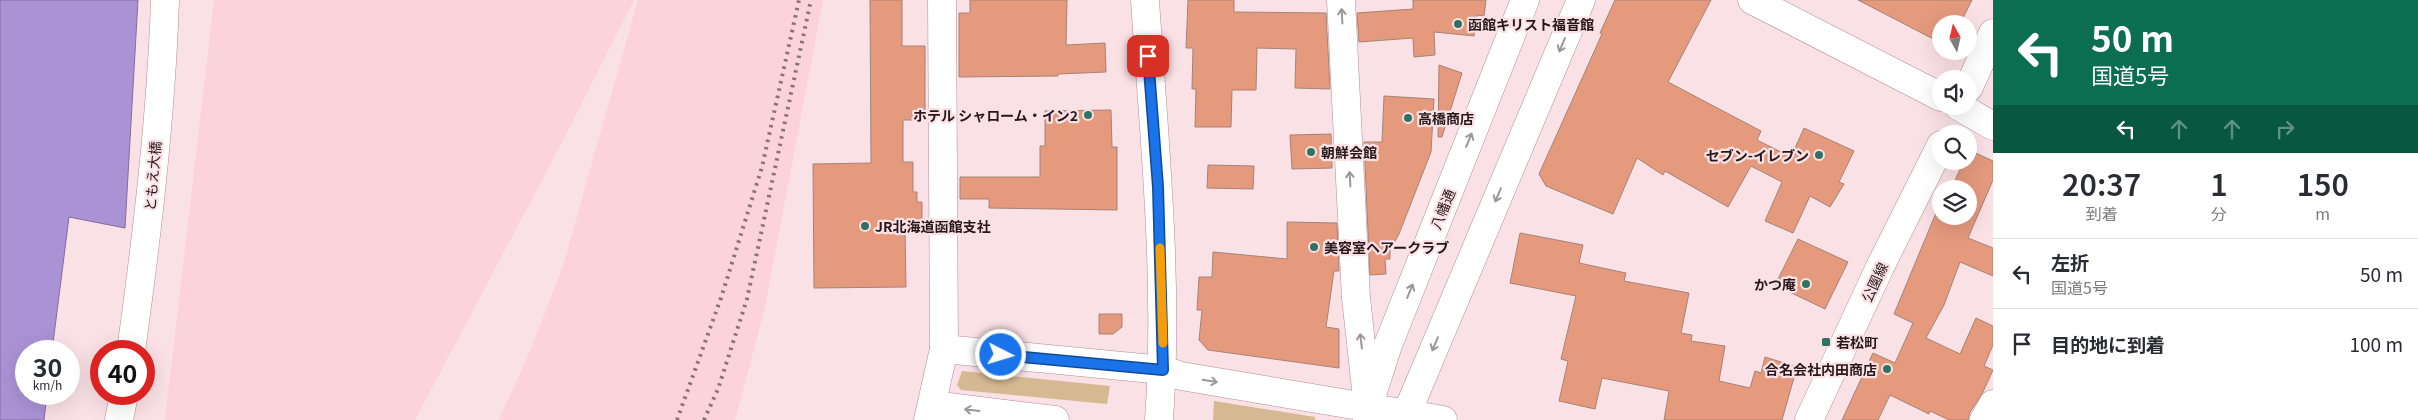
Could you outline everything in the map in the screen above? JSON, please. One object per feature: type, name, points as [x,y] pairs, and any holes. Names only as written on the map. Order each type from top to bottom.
[{"type":"main road","name":"ともえ大橋","points":[[132,340],[147,230],[163,52],[165,0]]},
{"type":"main road","points":[[942,0],[944,349],[930,413],[1055,420]]},
{"type":"main road","points":[[1145,0],[1158,187],[1163,370],[1159,420]]},
{"type":"main road","points":[[1341,0],[1356,298],[1368,413]]},
{"type":"main road","name":"八幡通","points":[[1368,413],[1392,336],[1525,0]]},
{"type":"main road","points":[[1405,417],[1581,0]]},
{"type":"main road","points":[[1752,0],[1932,89]]},
{"type":"main road","points":[[1973,70],[1993,33]]},
{"type":"main road","points":[[1977,115],[1993,126]]},
{"type":"main road","name":"公園線","points":[[1809,420],[1880,267],[1932,163]]},
{"type":"main road","points":[[944,349],[1163,370],[1181,376],[1368,413],[1443,420]]},
{"type":"main road","points":[[1984,420],[1993,404]]},
{"type":"main road","points":[[118,420],[121,405]]},
{"type":"shaded area","points":[[0,0],[138,0],[125,228],[69,217],[53,340],[15,340],[15,405],[46,405],[44,420],[0,420]]},
{"type":"shaded area","points":[[214,0],[634,0],[571,125],[415,420],[165,420]]},
{"type":"shaded area","points":[[638,0],[823,0],[764,312],[735,420],[499,420],[531,349],[563,266]]},
{"type":"shaded area","points":[[962,371],[1110,386],[1107,404],[961,390],[957,385]]},
{"type":"shaded area","points":[[1214,401],[1315,417],[1315,420],[1213,420]]},
{"type":"building","name":"JR北海道函館支社","points":[[870,0],[902,0],[902,46],[925,46],[925,120],[903,120],[903,162],[913,162],[913,192],[917,192],[917,202],[922,202],[922,222],[916,222],[916,230],[905,230],[906,287],[814,288],[813,164],[871,163]]},
{"type":"building","points":[[970,0],[1067,0],[1066,45],[1105,43],[1106,72],[1058,74],[1058,76],[959,77],[959,13],[970,13]]},
{"type":"building","points":[[1188,0],[1234,0],[1234,12],[1326,13],[1330,89],[1295,88],[1296,49],[1257,48],[1256,90],[1232,90],[1231,127],[1195,127],[1196,89],[1192,89],[1193,48],[1186,48]]},
{"type":"building","points":[[1413,0],[1486,0],[1484,16],[1477,15],[1474,36],[1434,32],[1435,55],[1414,57],[1413,38],[1359,42],[1357,13],[1413,9]]},
{"type":"building","points":[[1615,0],[1711,0],[1668,82],[1761,131],[1757,140],[1791,157],[1804,128],[1854,151],[1839,182],[1844,184],[1830,207],[1810,196],[1793,233],[1765,221],[1782,182],[1751,166],[1728,207],[1665,171],[1663,175],[1637,158],[1613,214],[1546,186],[1539,174],[1602,34],[1600,33]]},
{"type":"building","points":[[1858,0],[1972,0],[1964,15],[1932,15],[1932,38]]},
{"type":"building","points":[[1439,65],[1462,73],[1442,137],[1438,137]]},
{"type":"building","points":[[1384,96],[1434,99],[1431,152],[1399,234],[1390,250],[1390,259],[1385,259],[1386,274],[1370,275],[1364,142],[1382,142]]},
{"type":"building","points":[[1111,110],[1112,147],[1117,147],[1117,210],[989,208],[989,199],[960,199],[960,177],[1040,177],[1040,146],[1045,146],[1045,111]]},
{"type":"building","name":"朝鮮会館","points":[[1331,134],[1332,168],[1292,169],[1290,135]]},
{"type":"building","points":[[1977,154],[1993,161],[1993,180],[1977,217],[1977,180],[1955,180],[1960,170],[1977,170]]},
{"type":"building","points":[[1208,165],[1254,166],[1253,189],[1207,188]]},
{"type":"building","points":[[1287,222],[1337,223],[1339,271],[1334,271],[1326,327],[1339,329],[1339,368],[1208,350],[1199,340],[1202,310],[1197,310],[1199,277],[1212,277],[1213,252],[1287,259]]},
{"type":"building","points":[[1932,223],[1932,225],[1974,225],[1968,238],[1993,248],[1993,276],[1960,262],[1944,305],[1926,338],[1960,354],[1976,318],[1993,326],[1993,345],[1984,366],[1993,370],[1982,394],[1970,412],[1968,420],[1949,420],[1930,411],[1929,414],[1890,395],[1878,420],[1842,420],[1873,353],[1895,363],[1913,323],[1894,314]]},
{"type":"building","points":[[1520,233],[1583,245],[1579,263],[1626,273],[1624,281],[1689,293],[1681,333],[1692,335],[1691,341],[1725,346],[1719,381],[1750,388],[1755,371],[1761,373],[1765,357],[1797,367],[1782,420],[1664,420],[1669,391],[1602,378],[1595,409],[1559,401],[1568,361],[1561,359],[1576,296],[1510,283]]},
{"type":"building","points":[[1798,239],[1848,262],[1825,309],[1775,285]]},
{"type":"building","points":[[1099,314],[1122,314],[1122,327],[1113,334],[1099,334]]},
{"type":"railway","points":[[677,420],[721,298],[762,167],[799,0]]},
{"type":"railway","points":[[704,420],[718,389],[747,299],[811,0]]},
{"type":"slow traffic","points":[[1160,248],[1163,343]]},
{"type":"place","name":"函館キリスト福音館","points":[[1458,24]]},
{"type":"place","name":"ホテル シャローム・イン2","points":[[1088,115]]},
{"type":"place","name":"高橋商店","points":[[1408,118]]},
{"type":"place","name":"朝鮮会館","points":[[1311,152]]},
{"type":"place","name":"セブン-イレブン","points":[[1819,155]]},
{"type":"place","name":"JR北海道函館支社","points":[[865,226]]},
{"type":"place","name":"美容室ヘアークラブ","points":[[1314,247]]},
{"type":"place","name":"かつ庵","points":[[1806,284]]},
{"type":"place","name":"若松町","points":[[1826,342]]},
{"type":"place","name":"合名会社内田商店","points":[[1887,369]]},
{"type":"route","points":[[1001,355],[1163,370],[1158,187],[1148,56]]}]
